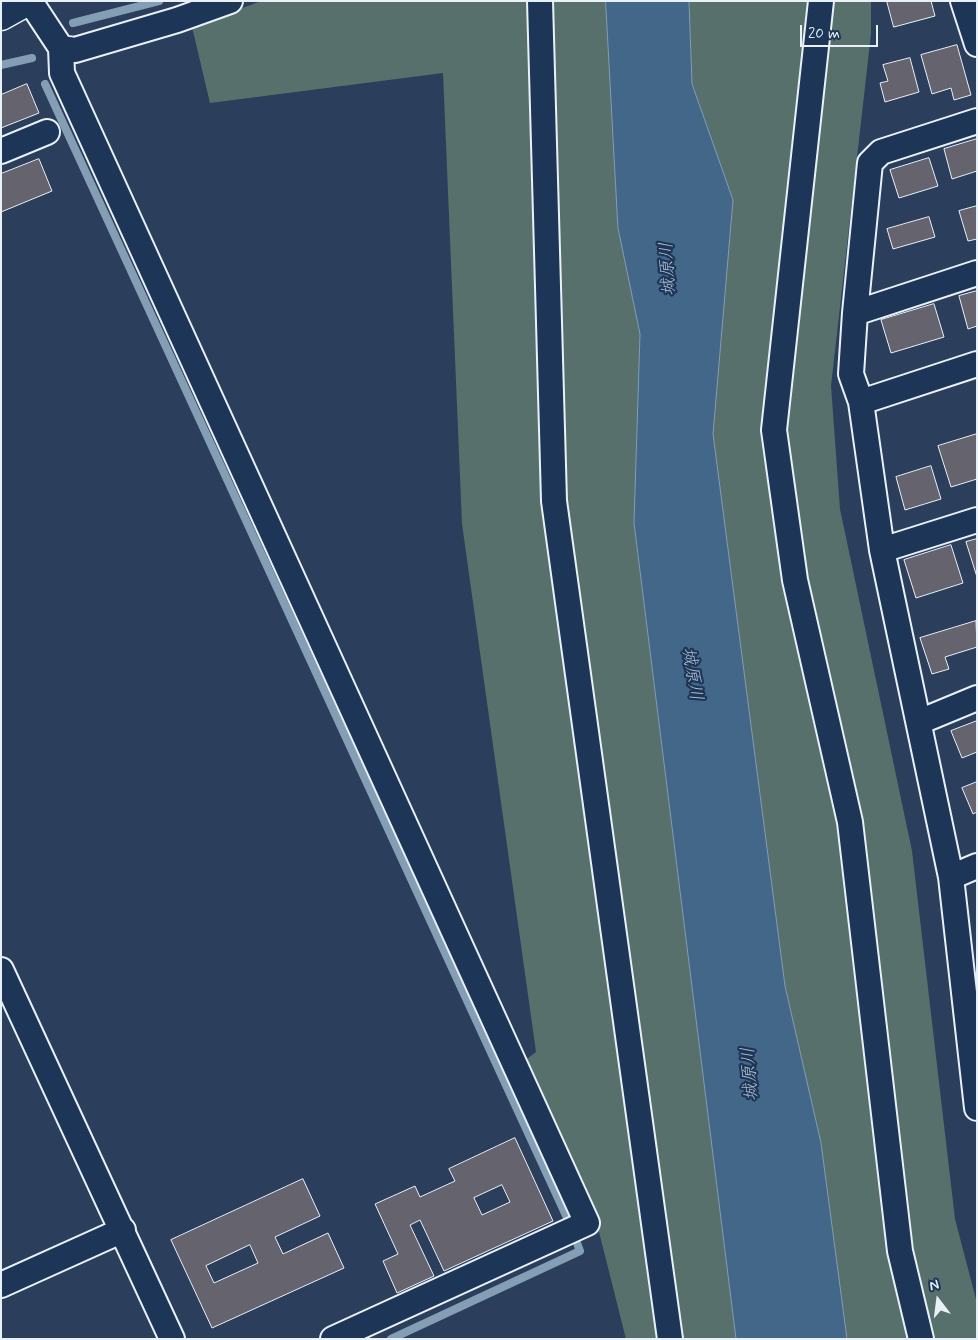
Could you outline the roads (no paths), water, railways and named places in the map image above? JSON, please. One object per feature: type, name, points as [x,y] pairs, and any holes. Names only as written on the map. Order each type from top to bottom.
[{"type":"street","points":[[1,16],[29,1],[61,48],[62,73],[587,1223],[333,1339]]},
{"type":"street","points":[[61,48],[75,50],[177,20],[230,1]]},
{"type":"street","points":[[540,1],[554,501],[670,1339]]},
{"type":"street","points":[[822,1],[774,430],[795,580],[850,822],[900,1251],[921,1339]]},
{"type":"street","points":[[963,1],[977,44]]},
{"type":"street","points":[[977,121],[881,152],[870,163],[851,374],[861,402],[882,550],[951,877],[973,1034],[977,1108]]},
{"type":"street","points":[[1,151],[47,132]]},
{"type":"street","points":[[855,313],[977,273]]},
{"type":"street","points":[[861,402],[977,364]]},
{"type":"street","points":[[882,550],[977,520]]},
{"type":"street","points":[[919,722],[977,698]]},
{"type":"street","points":[[951,877],[977,866]]},
{"type":"street","points":[[1,970],[172,1339]]},
{"type":"street","points":[[1,1285],[123,1230]]},
{"type":"water","name":"城原川","points":[[606,1],[689,1],[692,84],[733,200],[713,434],[785,986],[821,1143],[847,1339],[736,1339],[634,523],[640,334],[618,228]]},
{"type":"waterway","points":[[73,23],[159,1]]},
{"type":"waterway","points":[[1,65],[32,58]]},
{"type":"waterway","points":[[45,84],[569,1222],[580,1251],[391,1339]]}]
